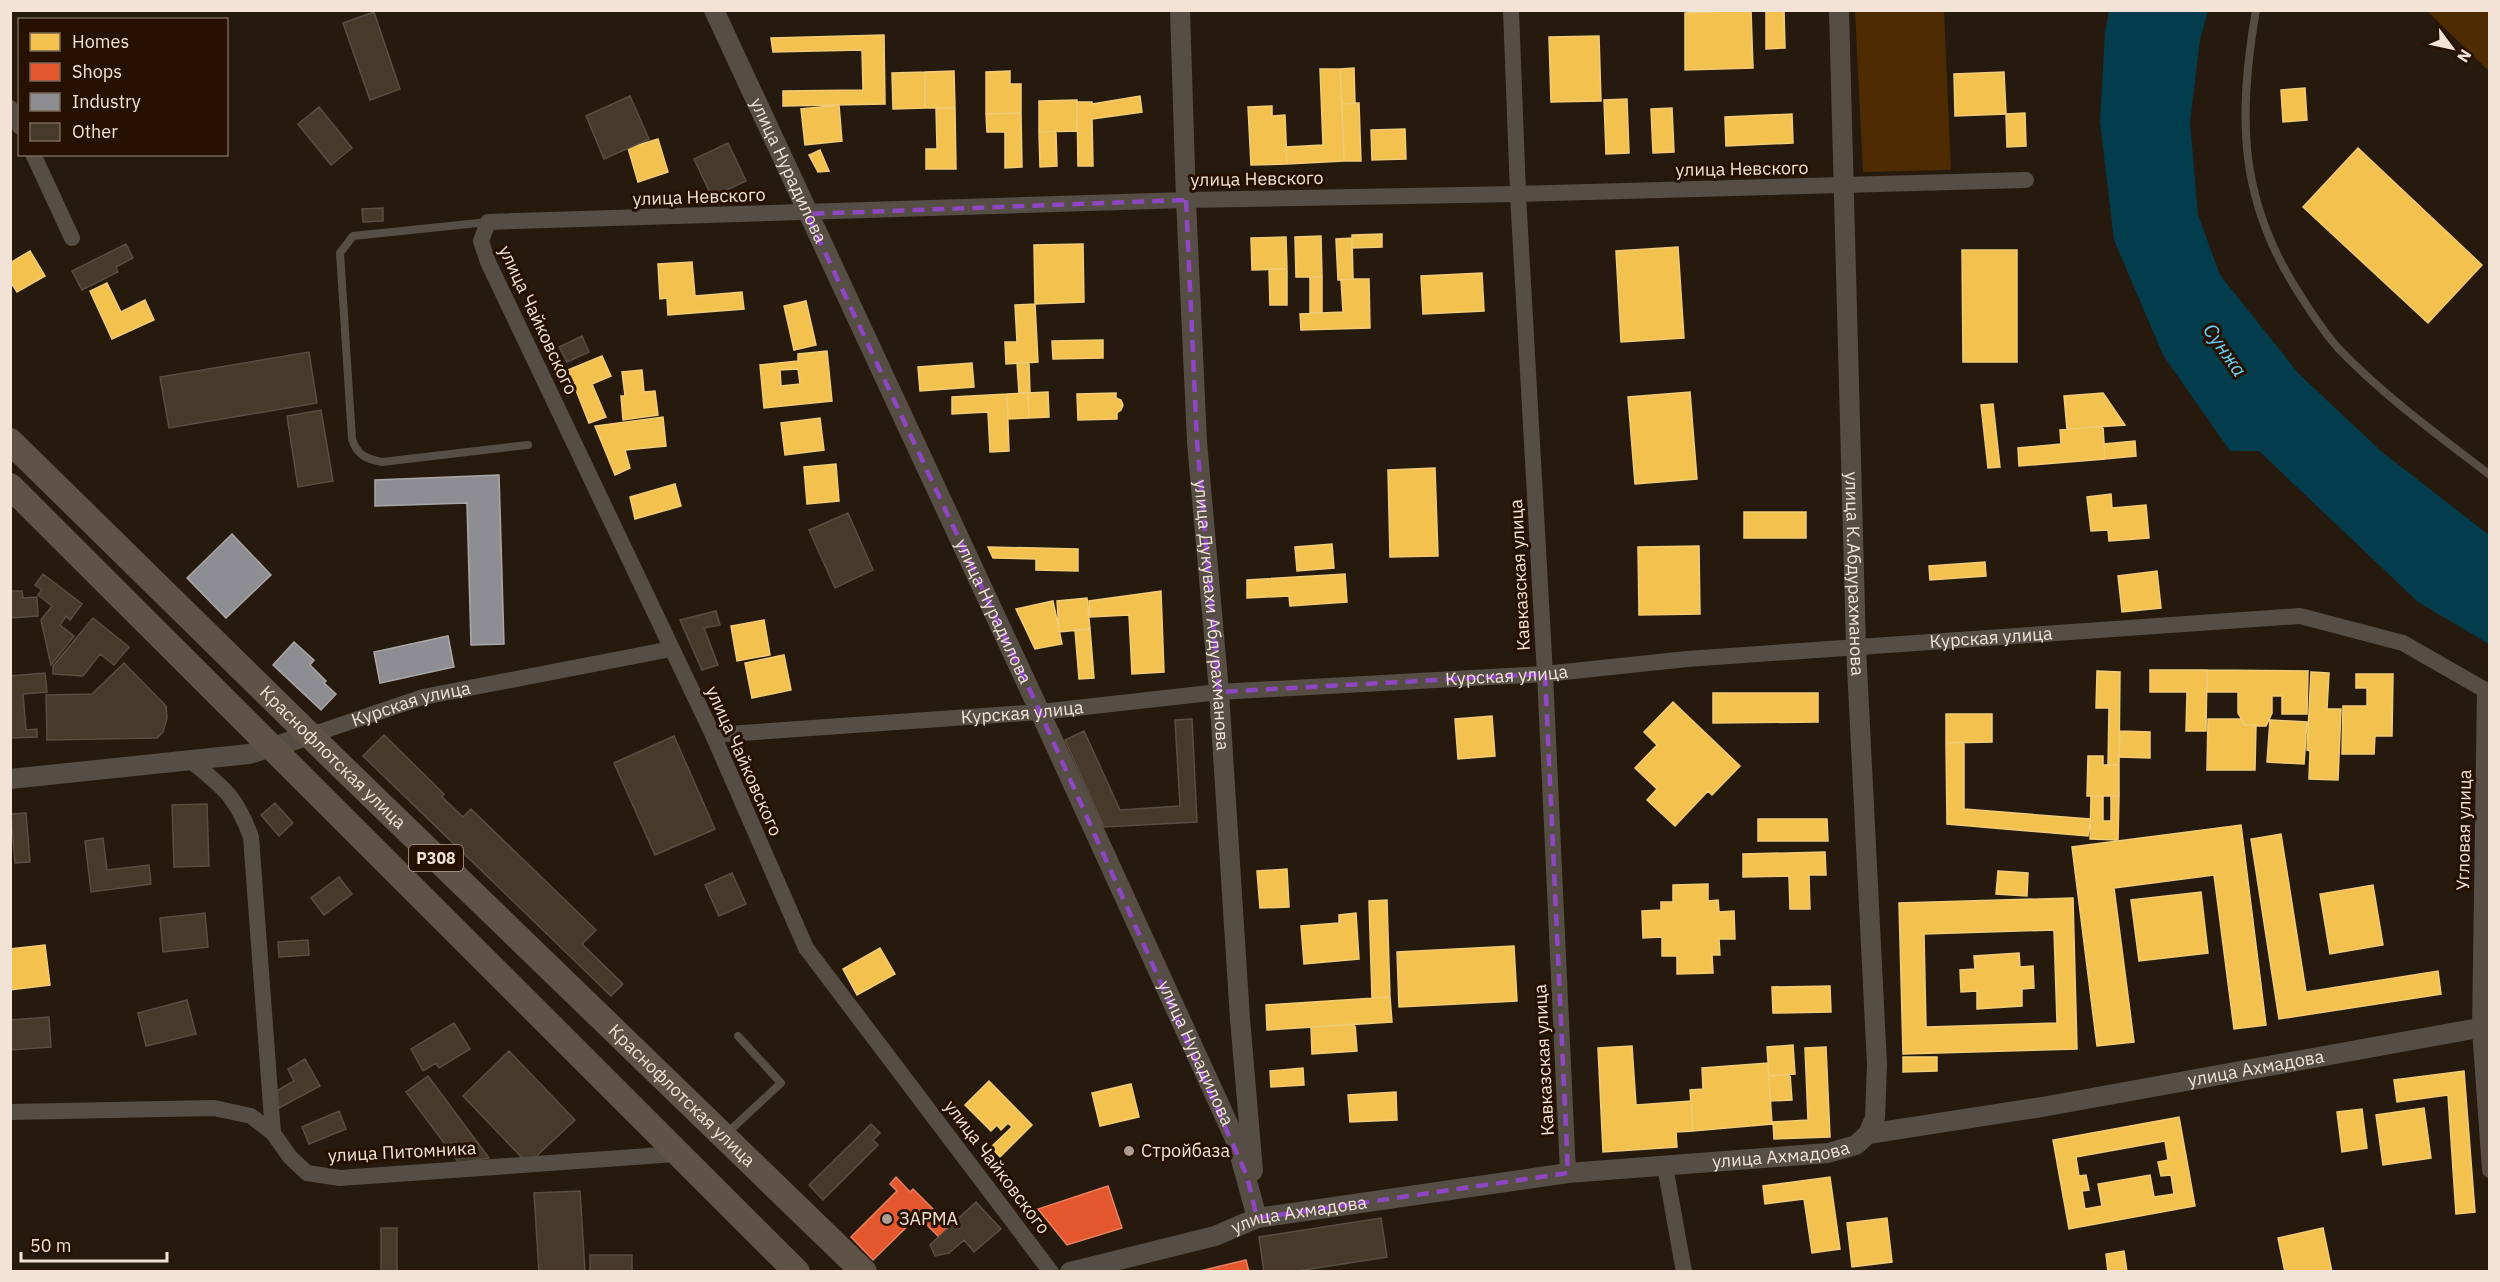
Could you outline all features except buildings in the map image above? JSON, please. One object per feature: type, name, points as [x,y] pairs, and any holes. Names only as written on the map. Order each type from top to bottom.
[{"type":"main road","name":"Краснофлотская улица","points":[[10,441],[864,1272]]},
{"type":"main road","name":"Краснофлотская улица","points":[[10,486],[274,747],[536,1009],[676,1154],[796,1272]]},
{"type":"street","name":"улица Нурадилова","points":[[714,10],[1040,712],[1236,1141],[1257,1218]]},
{"type":"street","name":"улица Дукувахи Абдурахманова","points":[[1180,10],[1197,442],[1219,692],[1240,1019],[1257,1218]]},
{"type":"street","name":"Кавказская улица","points":[[1511,10],[1518,194],[1545,674],[1568,1173]]},
{"type":"street","name":"улица К.Абдурахманова","points":[[1839,10],[1856,647],[1877,1065],[1875,1118],[1868,1134]]},
{"type":"street","points":[[10,108],[18,123]]},
{"type":"street","points":[[34,156],[72,238]]},
{"type":"street","name":"улица Невского","points":[[488,222],[807,214],[1186,200],[1518,194],[2026,180]]},
{"type":"street","name":"улица Чайковского","points":[[488,222],[481,242],[488,262],[714,735],[806,948],[1051,1272]]},
{"type":"street","name":"Курская улица","points":[[714,735],[1040,712],[1219,692],[1545,674],[1687,659],[2300,616]]},
{"type":"street","name":"Угловая улица","points":[[2300,616],[2403,643],[2485,690],[2485,1027],[2490,1170]]},
{"type":"street","name":"Курская улица","points":[[10,779],[249,754],[423,697],[671,649]]},
{"type":"street","points":[[191,761],[226,790],[241,810],[251,837],[273,1133]]},
{"type":"street","name":"улица Ахмадова","points":[[1070,1272],[1105,1267],[1215,1236],[1257,1218],[1568,1173],[1828,1153],[1856,1145],[1868,1134],[2043,1107],[2485,1027]]},
{"type":"street","name":"улица Питомника","points":[[10,1112],[214,1108],[251,1116],[273,1133],[290,1157],[307,1173],[340,1178],[676,1154]]},
{"type":"street","points":[[1665,1166],[1684,1272]]},
{"type":"lane","points":[[2256,10],[2247,76],[2246,134],[2250,175],[2259,214],[2290,281],[2337,348],[2371,380],[2490,475]]},
{"type":"lane","points":[[488,222],[353,236],[340,253],[352,439],[361,455],[369,460],[382,462],[528,445]]},
{"type":"lane","points":[[724,1136],[781,1083],[738,1035]]},
{"type":"highlighted area","points":[[1186,200],[1197,442],[1219,692],[1545,674],[1568,1173],[1257,1218],[1247,1176],[1040,712],[807,214]]},
{"type":"shaded area","points":[[1855,11],[1944,11],[1951,170],[1863,172]]},
{"type":"shaded area","points":[[2427,11],[2489,11],[2489,71]]},
{"type":"water","name":"Сунжа","points":[[2109,11],[2208,11],[2200,40],[2190,122],[2198,215],[2220,275],[2299,374],[2382,452],[2489,535],[2489,644],[2418,602],[2259,451],[2230,451],[2163,355],[2114,240],[2100,122],[2105,33]]},
{"type":"place","name":"Стройбаза","points":[[1129,1151]]},
{"type":"place","name":"ЗАРМА","points":[[887,1219]]}]
